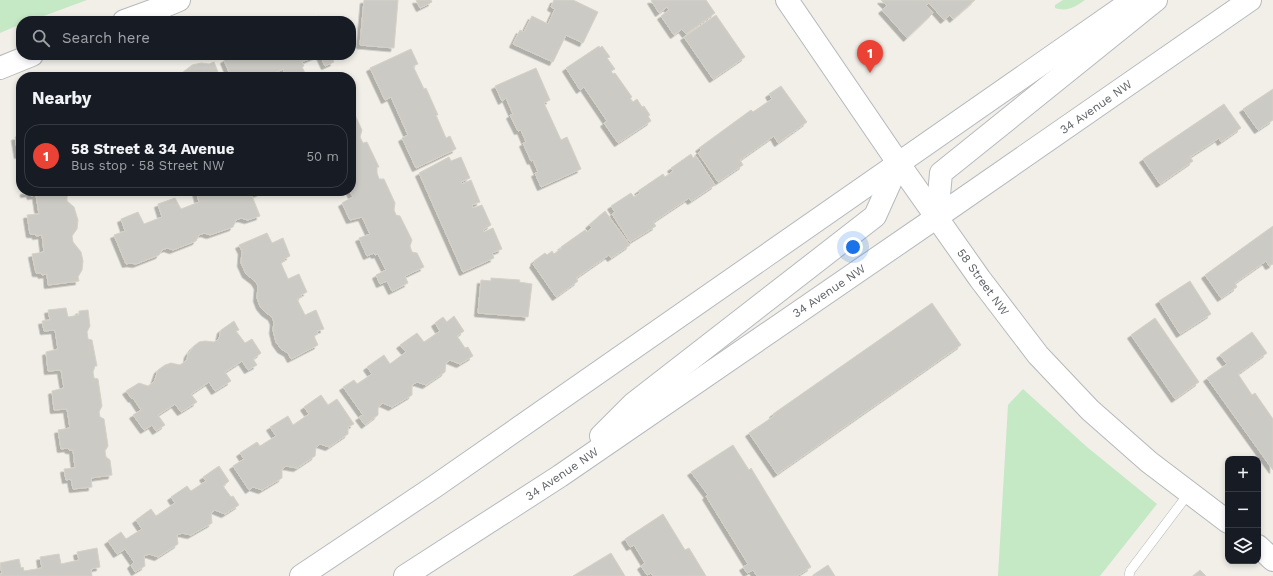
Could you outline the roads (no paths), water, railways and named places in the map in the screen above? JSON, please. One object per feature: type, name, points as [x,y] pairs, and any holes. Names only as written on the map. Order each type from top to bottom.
[{"type":"main road","points":[[138,16],[179,0]]},
{"type":"main road","name":"58 Street NW","points":[[787,0],[899,164],[980,278],[1038,355],[1090,410],[1149,462],[1225,520]]},
{"type":"main road","points":[[301,576],[434,487],[1133,0]]},
{"type":"main road","points":[[937,217],[940,173],[1156,0]]},
{"type":"main road","name":"34 Avenue NW","points":[[405,576],[560,476],[1250,0]]},
{"type":"main road","points":[[0,68],[20,60]]},
{"type":"main road","points":[[560,476],[633,404],[875,216],[899,164]]},
{"type":"main road","points":[[1261,549],[1273,560]]},
{"type":"lane","points":[[1129,576],[1130,571],[1190,492]]},
{"type":"place","name":"58 Street & 34 Avenue","points":[[870,73]]}]
